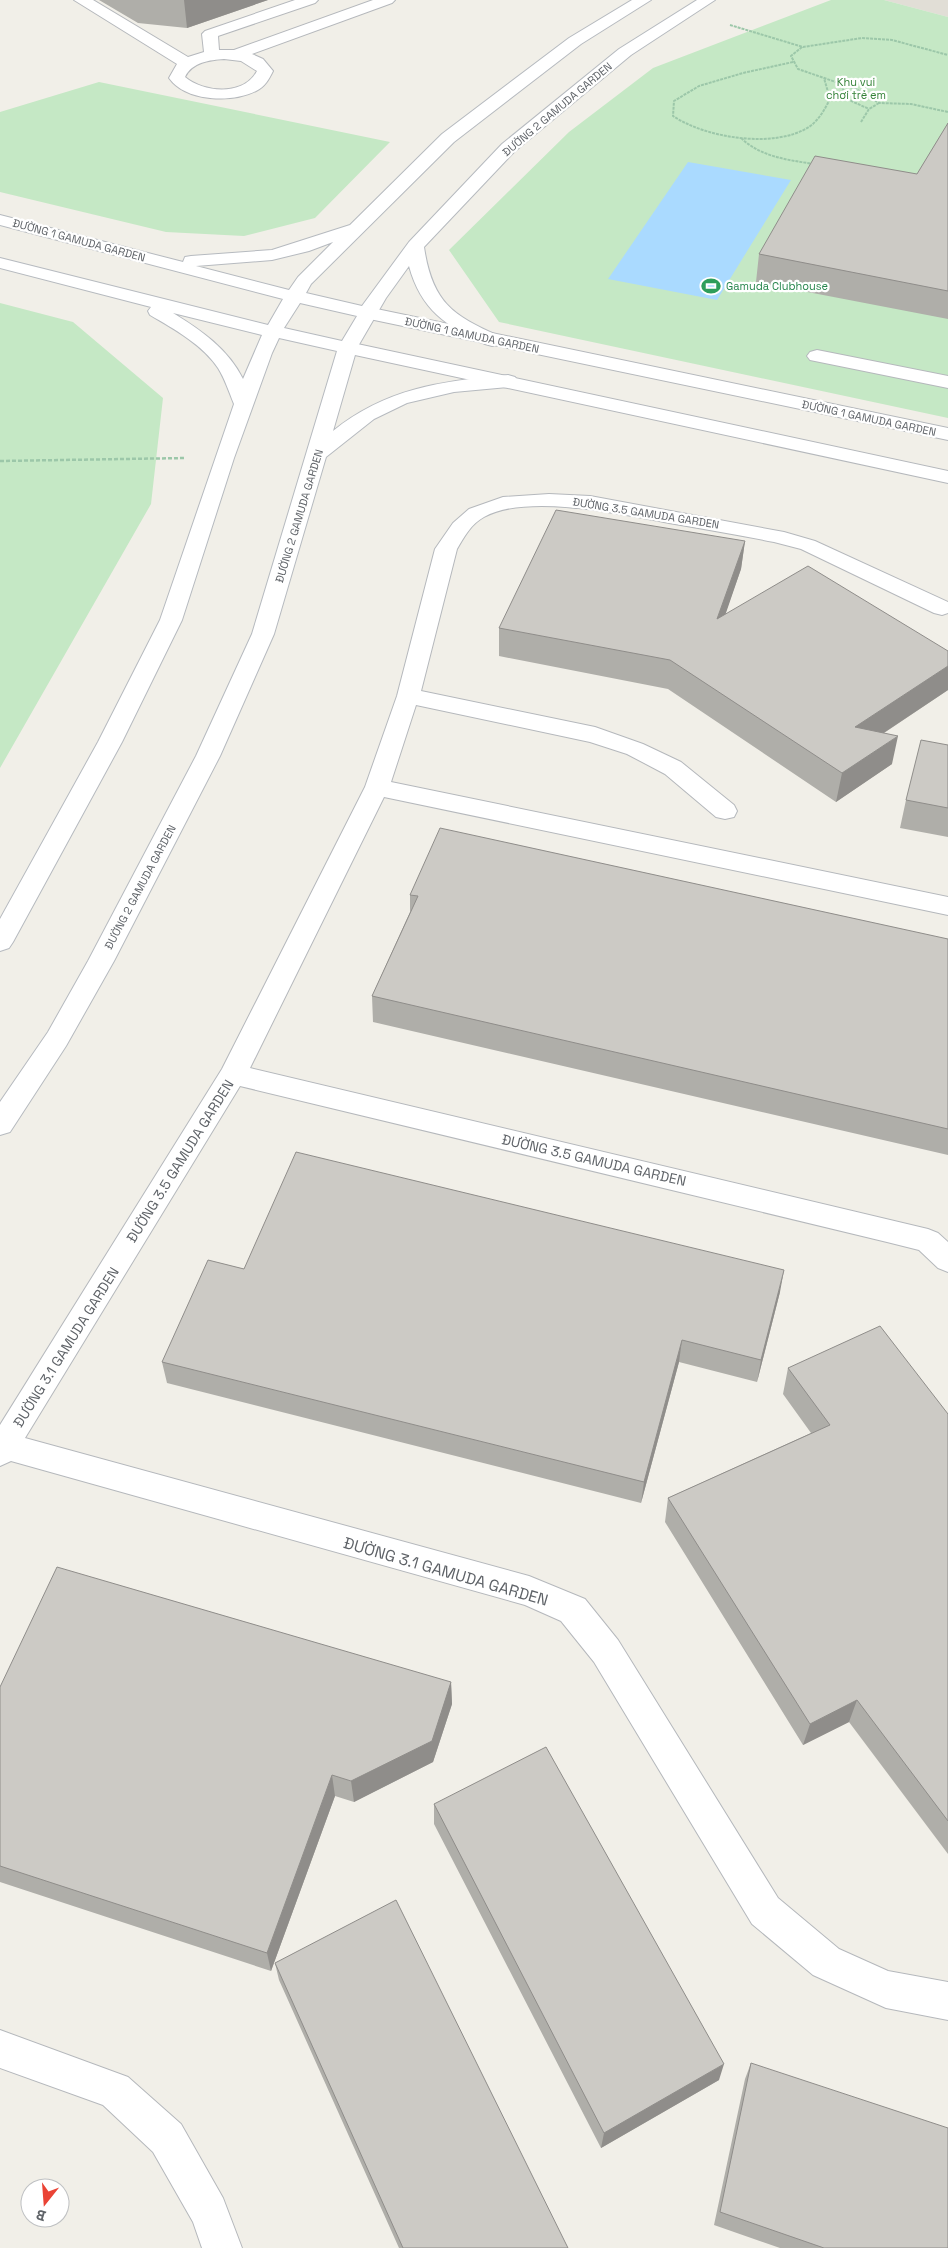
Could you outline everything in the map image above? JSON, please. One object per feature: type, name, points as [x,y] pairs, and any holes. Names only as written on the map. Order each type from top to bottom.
[{"type":"street","points":[[82,0],[186,63]]},
{"type":"street","points":[[212,55],[210,34],[310,0]]},
{"type":"street","points":[[236,55],[387,0]]},
{"type":"street","points":[[0,942],[110,742],[171,620],[243,403],[273,331],[304,281],[355,228],[448,138],[575,41],[643,0]]},
{"type":"street","name":"ĐƯỜNG 2 GAMUDA GARDEN","points":[[0,1124],[57,1039],[101,962],[208,756],[263,634],[348,348],[367,313],[415,246],[508,148],[625,52],[707,0]]},
{"type":"street","points":[[212,55],[236,55],[250,58],[261,64],[265,71],[263,79],[255,86],[226,94],[201,92],[183,85],[177,78],[179,70],[186,63],[212,55]]},
{"type":"street","name":"ĐƯỜNG 1 GAMUDA GARDEN","points":[[0,220],[367,313],[948,434]]},
{"type":"street","points":[[161,262],[272,255],[303,247],[355,228]]},
{"type":"street","points":[[415,246],[416,268],[423,285],[433,300],[446,315],[463,327],[492,340]]},
{"type":"street","points":[[0,263],[132,297],[348,348],[948,476]]},
{"type":"street","points":[[132,297],[188,331],[224,362],[243,403]]},
{"type":"street","points":[[817,356],[948,382]]},
{"type":"street","points":[[318,453],[368,415],[398,400],[463,384],[508,382]]},
{"type":"street","name":"ĐƯỜNG 3.5 GAMUDA GARDEN","points":[[127,1248],[233,1074],[377,787],[408,696],[446,549],[460,527],[476,513],[503,503],[550,500],[590,502],[777,536],[808,545],[942,608]]},
{"type":"street","points":[[408,696],[595,735],[635,749],[673,768],[725,811]]},
{"type":"street","points":[[377,787],[948,906]]},
{"type":"street","name":"ĐƯỜNG 3.5 GAMUDA GARDEN","points":[[233,1074],[887,1230],[928,1242],[948,1260]]},
{"type":"street","name":"ĐƯỜNG 3.1 GAMUDA GARDEN","points":[[127,1248],[2,1449],[529,1592],[573,1610],[606,1650],[765,1910],[826,1962],[886,1989],[948,2001]]},
{"type":"street","points":[[0,2049],[115,2090],[167,2138],[209,2212],[222,2248]]},
{"type":"path","points":[[687,12],[803,47],[862,38],[892,40],[948,55]]},
{"type":"path","points":[[862,38],[873,41]]},
{"type":"path","points":[[803,47],[790,56],[798,69],[856,89],[878,103],[911,104],[948,112]]},
{"type":"path","points":[[928,49],[933,47]]},
{"type":"path","points":[[793,62],[743,73],[699,86],[674,101],[673,116],[683,125],[730,138],[789,136],[808,127],[823,113],[830,99],[824,78]]},
{"type":"path","points":[[832,81],[836,80]]},
{"type":"path","points":[[841,84],[842,94],[848,101],[869,109]]},
{"type":"path","points":[[861,122],[869,109],[878,103]]},
{"type":"path","points":[[741,138],[745,143],[772,156],[815,165]]},
{"type":"path","points":[[0,461],[224,458]]},
{"type":"shaded area","points":[[884,0],[948,0],[948,17]]},
{"type":"green space","name":"Gamuda Clubhouse","points":[[831,0],[884,0],[948,17],[948,418],[499,322],[449,250],[569,132],[653,68]]},
{"type":"green space","points":[[99,82],[390,142],[315,218],[244,236],[166,232],[0,192],[0,112]]},
{"type":"green space","points":[[0,303],[73,322],[163,398],[151,504],[0,768]]},
{"type":"water","points":[[688,162],[791,180],[717,300],[608,279]]},
{"type":"building","points":[[948,123],[948,291],[759,254],[815,156],[917,174]]},
{"type":"building","points":[[556,510],[745,541],[717,619],[808,566],[948,651],[948,666],[855,727],[898,736],[842,773],[670,660],[499,628]]},
{"type":"building","points":[[921,740],[948,745],[948,808],[906,800]]},
{"type":"building","points":[[440,828],[948,939],[948,1129],[372,996],[418,896],[410,895]]},
{"type":"building","points":[[296,1152],[784,1270],[761,1360],[682,1340],[644,1482],[162,1362],[208,1260],[244,1269]]},
{"type":"building","points":[[880,1326],[948,1414],[948,1821],[857,1700],[810,1724],[668,1498],[830,1425],[788,1368]]},
{"type":"building","points":[[57,1567],[451,1682],[432,1741],[351,1781],[332,1775],[267,1953],[0,1866],[0,1687]]},
{"type":"building","points":[[546,1747],[724,2064],[604,2133],[434,1804]]},
{"type":"building","points":[[396,1900],[568,2248],[403,2248],[275,1963]]},
{"type":"building","points":[[751,2063],[948,2128],[948,2248],[824,2248],[720,2212]]},
{"type":"place","name":"Gamuda Clubhouse","points":[[711,286]]},
{"type":"park label","name":"Khu vui chơi trẻ em","points":[[856,88]]}]
